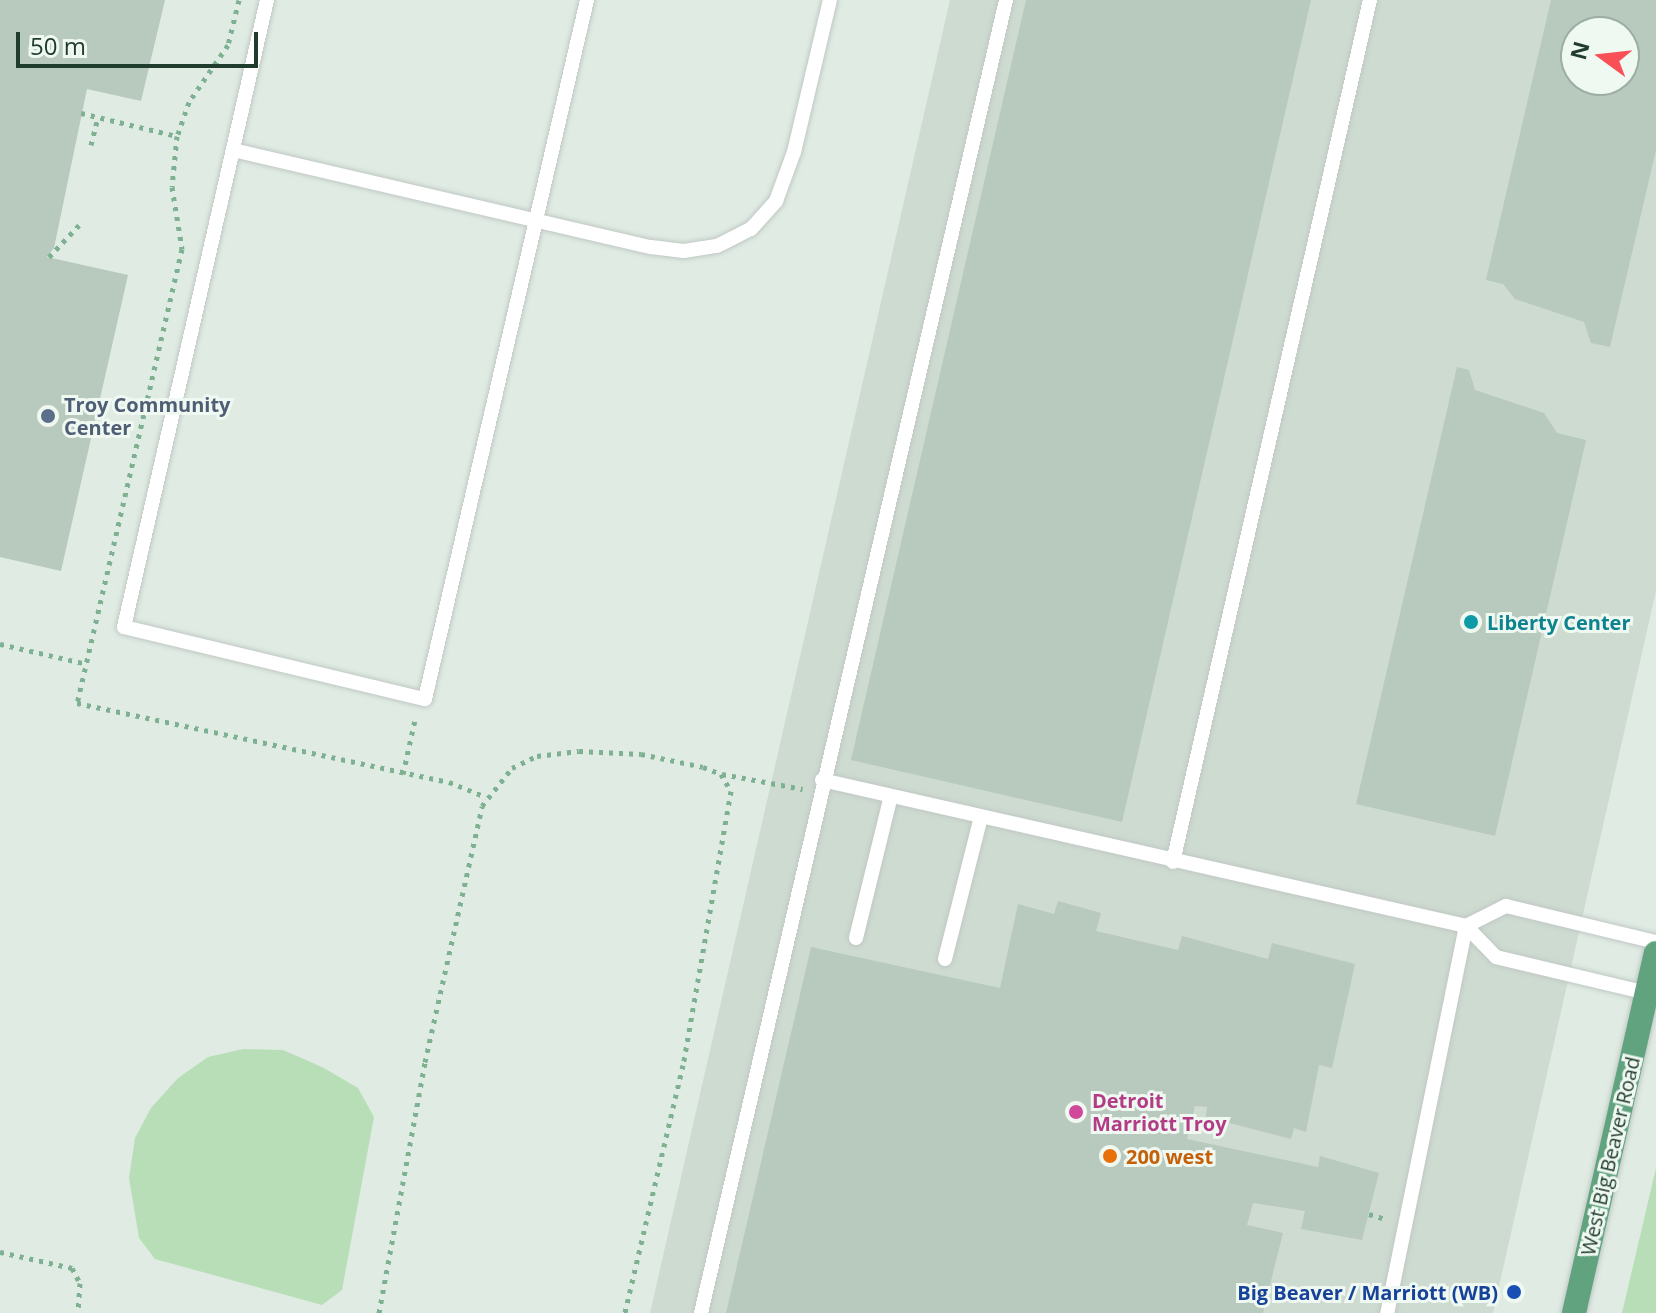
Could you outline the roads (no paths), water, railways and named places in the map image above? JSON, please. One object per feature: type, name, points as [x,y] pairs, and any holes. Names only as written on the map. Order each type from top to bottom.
[{"type":"main road","name":"West Big Beaver Road","points":[[1574,1313],[1656,953]]},
{"type":"lane","points":[[267,0],[124,627],[425,699],[587,0]]},
{"type":"lane","points":[[233,150],[684,251],[717,246],[751,229],[771,209],[786,180],[830,0]]},
{"type":"lane","points":[[701,1313],[1006,0]]},
{"type":"lane","points":[[1173,862],[1370,0]]},
{"type":"lane","points":[[821,787],[891,796],[1466,926],[1496,957],[1647,993]]},
{"type":"lane","points":[[856,938],[891,796]]},
{"type":"lane","points":[[945,959],[981,817]]},
{"type":"lane","points":[[1466,926],[1506,906],[1656,942]]},
{"type":"lane","points":[[1387,1313],[1466,926]]},
{"type":"place","name":"Troy Community Center","points":[[48,416]]},
{"type":"place","name":"Liberty Center","points":[[1471,622]]},
{"type":"place","name":"Detroit Marriott Troy","points":[[1076,1112]]},
{"type":"place","name":"200 west","points":[[1110,1156]]},
{"type":"place","name":"Big Beaver / Marriott (WB)","points":[[1514,1292]]}]
